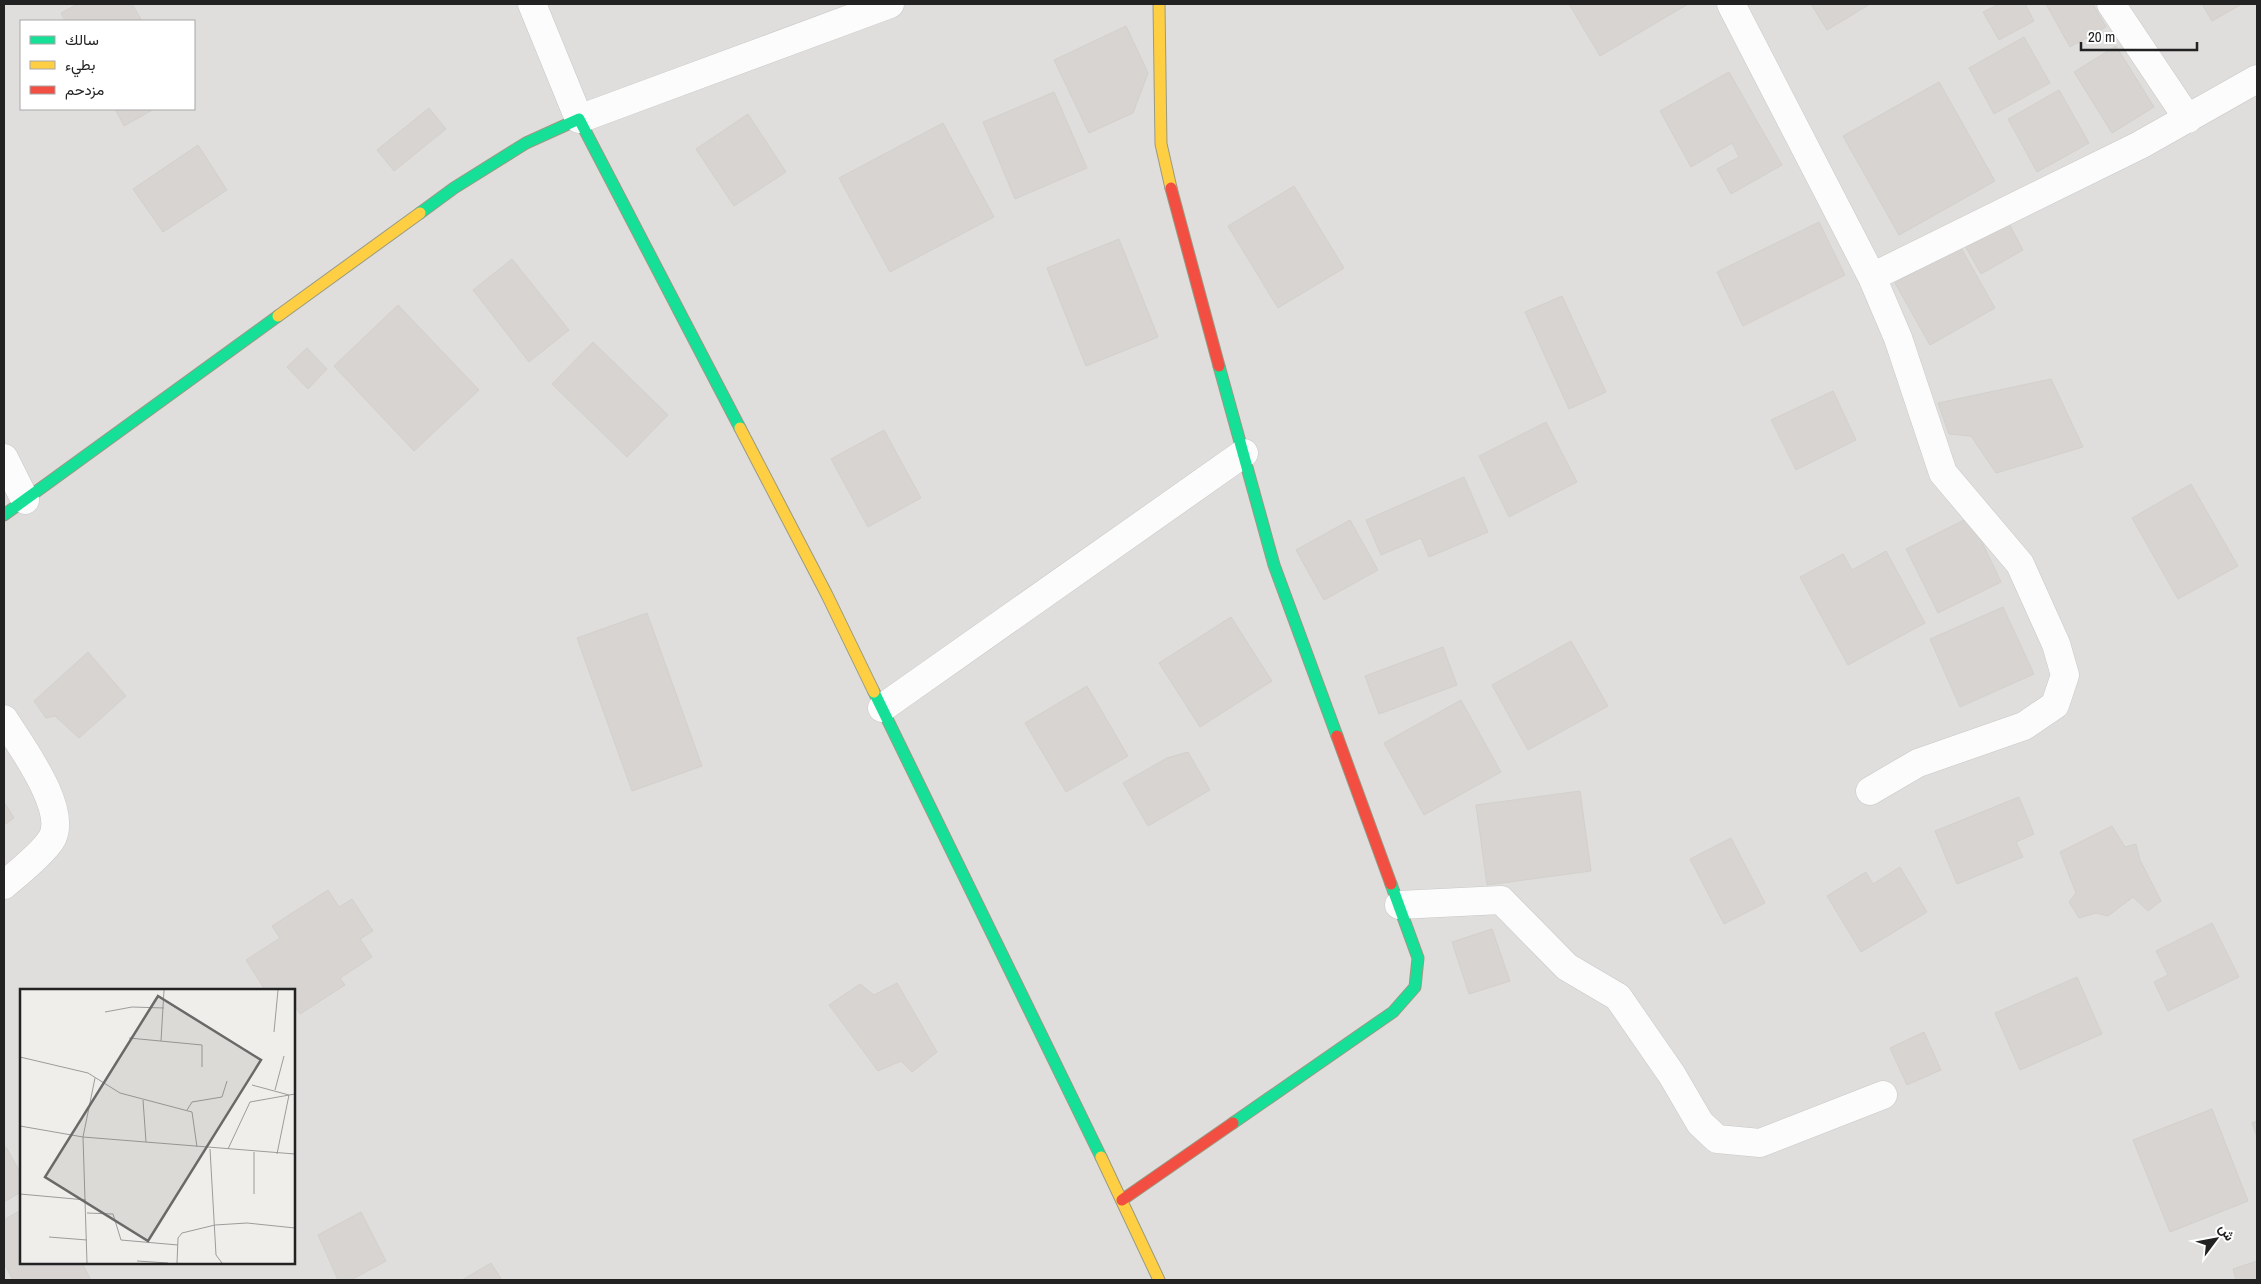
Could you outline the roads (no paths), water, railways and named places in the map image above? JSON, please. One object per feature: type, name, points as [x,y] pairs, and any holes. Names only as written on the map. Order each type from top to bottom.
[{"type":"street","points":[[532,4],[579,119],[827,595],[1147,1251],[1159,1280]]},
{"type":"street","points":[[4,458],[14,508],[454,188],[526,143],[579,119],[890,4]]},
{"type":"street","points":[[1122,1200],[1393,1012],[1415,987],[1418,958],[1274,565],[1175,208],[1161,144],[1159,4]]},
{"type":"street","points":[[1731,4],[1872,277],[1898,338],[1943,473],[2020,564],[2056,644],[2065,675],[2055,706],[2024,726],[1918,763],[1870,791]]},
{"type":"street","points":[[2111,4],[2188,119]]},
{"type":"street","points":[[1872,277],[2140,146],[2257,79]]},
{"type":"street","points":[[882,708],[1244,453]]},
{"type":"street","points":[[4,719],[48,791],[57,820],[52,839],[4,885]]},
{"type":"street","points":[[1399,905],[1501,900],[1567,967],[1618,997],[1672,1075],[1700,1123],[1717,1139],[1760,1143],[1884,1095]]}]
